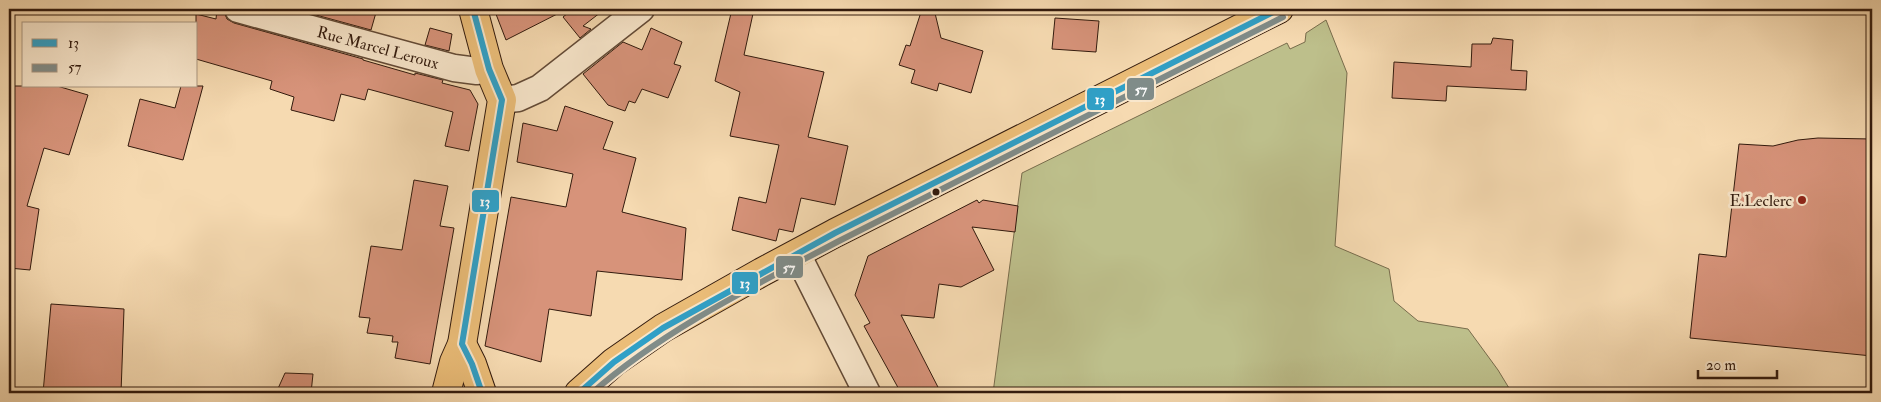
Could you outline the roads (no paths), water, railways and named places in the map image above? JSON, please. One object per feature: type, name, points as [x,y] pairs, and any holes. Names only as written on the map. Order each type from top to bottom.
[{"type":"main road","points":[[446,393],[454,362],[462,344],[502,100],[489,69],[473,9]]},
{"type":"main road","points":[[579,393],[614,362],[663,328],[835,232],[1279,9]]},
{"type":"main road","points":[[462,344],[472,364],[482,393]]},
{"type":"street","name":"Rue Marcel Leroux","points":[[238,9],[454,68],[477,71],[489,69]]},
{"type":"street","points":[[502,100],[518,98],[540,88],[641,9]]},
{"type":"street","points":[[797,254],[867,393]]},
{"type":"place","name":"E.Leclerc","points":[[1802,200]]}]
